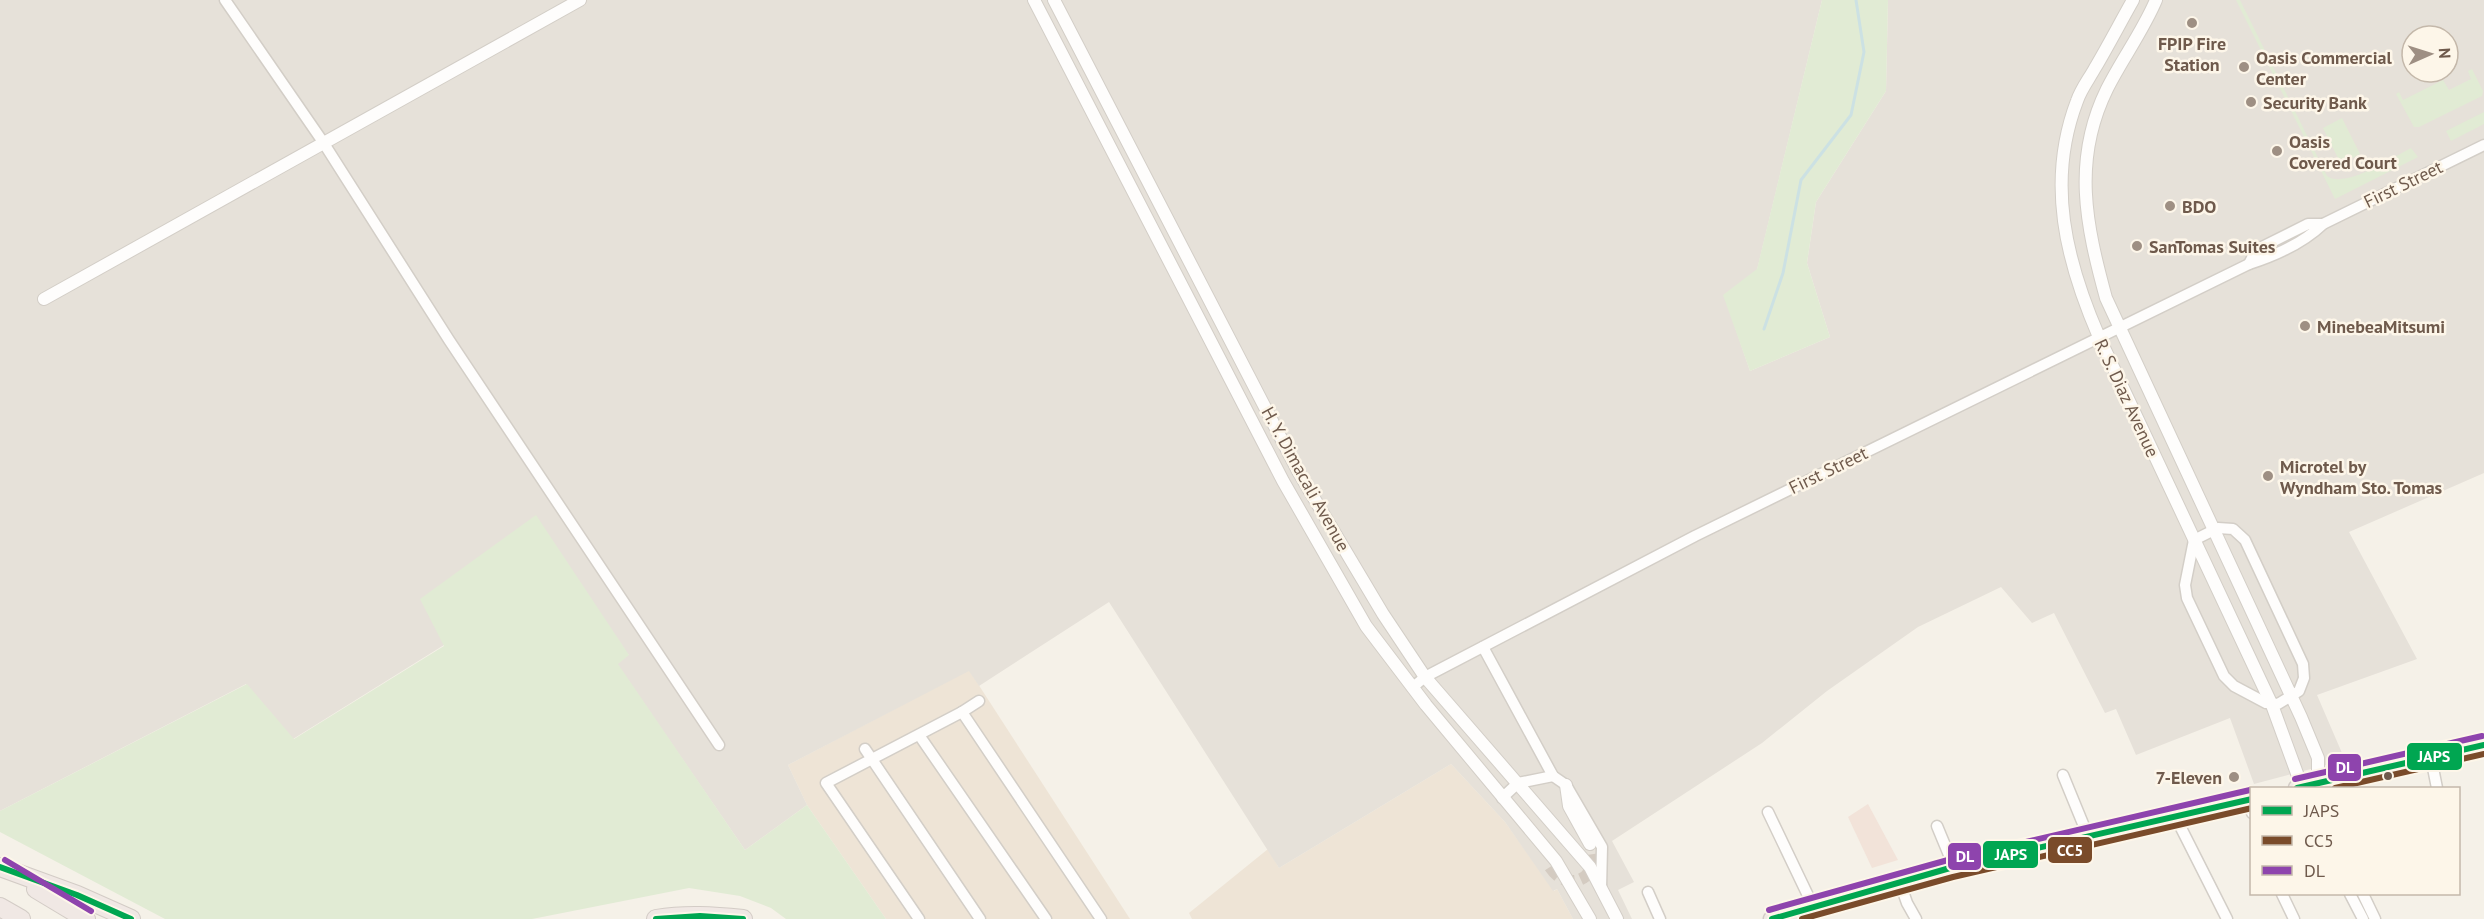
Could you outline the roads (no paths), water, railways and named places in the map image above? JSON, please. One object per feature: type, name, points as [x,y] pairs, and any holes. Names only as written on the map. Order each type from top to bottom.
[{"type":"highway","points":[[2308,787],[2484,745]]},
{"type":"highway","points":[[1772,919],[1899,880],[2175,816],[2250,804]]},
{"type":"highway","points":[[0,868],[86,919]]},
{"type":"highway","points":[[0,868],[77,896],[131,919]]},
{"type":"highway","points":[[0,908],[21,919]]},
{"type":"highway","points":[[657,919],[710,915],[743,919]]},
{"type":"street","points":[[225,0],[323,142],[449,340],[719,745]]},
{"type":"street","points":[[44,299],[580,0]]},
{"type":"street","name":"H. Y. Dimacali Avenue","points":[[1034,0],[1283,481],[1366,626],[1502,798],[1556,861],[1590,919]]},
{"type":"street","name":"H. Y. Dimacali Avenue","points":[[1054,0],[1299,473],[1383,614],[1425,677],[1590,867],[1616,919]]},
{"type":"street","name":"R. S. Diaz Avenue","points":[[2133,0],[2077,100],[2063,162],[2061,201],[2067,250],[2098,337],[2272,705],[2308,787]]},
{"type":"street","name":"R. S. Diaz Avenue","points":[[2156,0],[2107,89],[2095,116],[2089,144],[2085,201],[2091,245],[2106,298],[2292,696],[2318,758],[2308,787]]},
{"type":"street","name":"First Street","points":[[1413,687],[1425,677],[1695,536],[2098,337],[2249,264],[2264,259],[2312,235],[2323,224],[2484,145]]},
{"type":"street","points":[[2155,458],[2175,448]]},
{"type":"street","points":[[1283,481],[1299,473]]},
{"type":"street","points":[[2226,528],[2238,531],[2249,548],[2303,664],[2303,682],[2299,691],[2292,696],[2272,705],[2229,683],[2185,591],[2194,540],[2212,529],[2226,528]]},
{"type":"street","points":[[1483,647],[1553,776],[1566,785],[1602,847],[1601,889]]},
{"type":"street","points":[[919,919],[826,783],[920,735],[980,701]]},
{"type":"street","points":[[962,712],[1101,919]]},
{"type":"street","points":[[920,735],[1046,919]]},
{"type":"street","points":[[865,749],[981,919]]},
{"type":"street","points":[[2431,758],[2438,787]]},
{"type":"street","points":[[2063,775],[2088,836]]},
{"type":"street","points":[[1502,798],[1518,783],[1553,776]]},
{"type":"street","points":[[1566,785],[1569,806],[1590,844]]},
{"type":"street","points":[[1768,813],[1813,906]]},
{"type":"street","points":[[2175,816],[2227,919]]},
{"type":"street","points":[[1519,817],[1524,831],[1550,867]]},
{"type":"street","points":[[1937,826],[1954,867]]},
{"type":"street","points":[[1899,880],[1916,919]]},
{"type":"street","points":[[1648,892],[1660,919]]},
{"type":"street","points":[[2282,895],[2294,919]]},
{"type":"street","points":[[2351,895],[2363,919]]},
{"type":"street","points":[[2363,895],[2375,919]]},
{"type":"waterway","points":[[1764,329],[1783,273],[1801,180],[1851,115],[1864,52],[1856,0]]},
{"type":"tunnel","points":[[1550,867],[1558,876],[1566,880],[1575,881],[1582,878],[1589,873],[1592,865],[1593,855],[1590,844]]},
{"type":"place","name":"FPIP Fire Station","points":[[2192,23]]},
{"type":"place","name":"Oasis Commercial Center","points":[[2244,67]]},
{"type":"place","name":"Security Bank","points":[[2251,102]]},
{"type":"place","name":"Oasis Covered Court","points":[[2277,151]]},
{"type":"place","name":"BDO","points":[[2170,206]]},
{"type":"place","name":"SanTomas Suites","points":[[2137,246]]},
{"type":"place","name":"MinebeaMitsumi","points":[[2305,326]]},
{"type":"place","name":"Microtel by Wyndham Sto. Tomas","points":[[2268,476]]},
{"type":"place","name":"7-Eleven","points":[[2234,777]]}]
